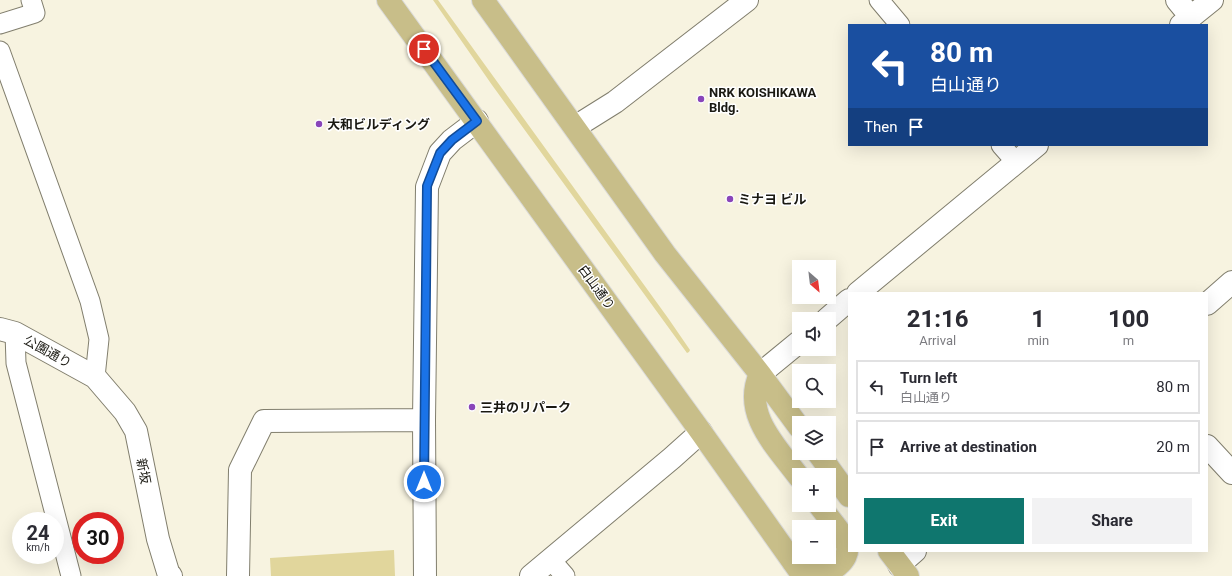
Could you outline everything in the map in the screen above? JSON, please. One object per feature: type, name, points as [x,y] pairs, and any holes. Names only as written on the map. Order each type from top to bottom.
[{"type":"main road","name":"白山通り","points":[[388,0],[477,121],[798,569]]},
{"type":"main road","points":[[483,0],[576,127],[665,254],[760,374],[792,417]]},
{"type":"main road","points":[[760,374],[755,386],[754,400],[757,414],[765,431],[792,468]]},
{"type":"main road","points":[[823,460],[848,495]]},
{"type":"main road","points":[[798,569],[818,573],[833,569],[845,558],[847,547],[844,539],[824,512]]},
{"type":"street","points":[[576,127],[615,102],[747,0]]},
{"type":"street","points":[[1177,0],[1186,21],[1212,0]]},
{"type":"street","points":[[425,576],[424,420],[427,186],[440,153],[452,140],[477,121]]},
{"type":"street","points":[[859,292],[1036,146]]},
{"type":"street","points":[[1208,303],[1232,282]]},
{"type":"street","points":[[834,312],[848,301]]},
{"type":"street","name":"公園通り","points":[[8,331],[95,377]]},
{"type":"street","points":[[760,374],[792,348]]},
{"type":"street","name":"新坂","points":[[95,377],[125,412],[136,431],[158,539],[171,576]]},
{"type":"street","points":[[238,576],[240,470],[264,421],[424,420]]},
{"type":"street","points":[[531,576],[558,568],[701,432]]},
{"type":"street","points":[[1208,447],[1232,473]]},
{"type":"lane","points":[[0,24],[35,13],[31,0]]},
{"type":"lane","points":[[879,0],[899,24]]},
{"type":"lane","points":[[0,51],[90,301],[99,339],[95,377]]},
{"type":"lane","points":[[1002,146],[1016,162]]},
{"type":"lane","points":[[8,331],[72,576]]},
{"type":"shaded area","points":[[433,0],[438,0],[668,318],[690,350],[689,352],[687,353],[492,85]]},
{"type":"shaded area","points":[[394,550],[395,576],[271,576],[270,558]]},
{"type":"place","name":"NRK KOISHIKAWA Bldg.","points":[[701,99]]},
{"type":"place","name":"大和ビルディング","points":[[319,124]]},
{"type":"place","name":"ミナヨ ビル","points":[[730,199]]},
{"type":"place","name":"三井のリパーク","points":[[472,407]]},
{"type":"route","points":[[424,49],[477,121],[452,140],[440,153],[427,186],[424,482]]}]
